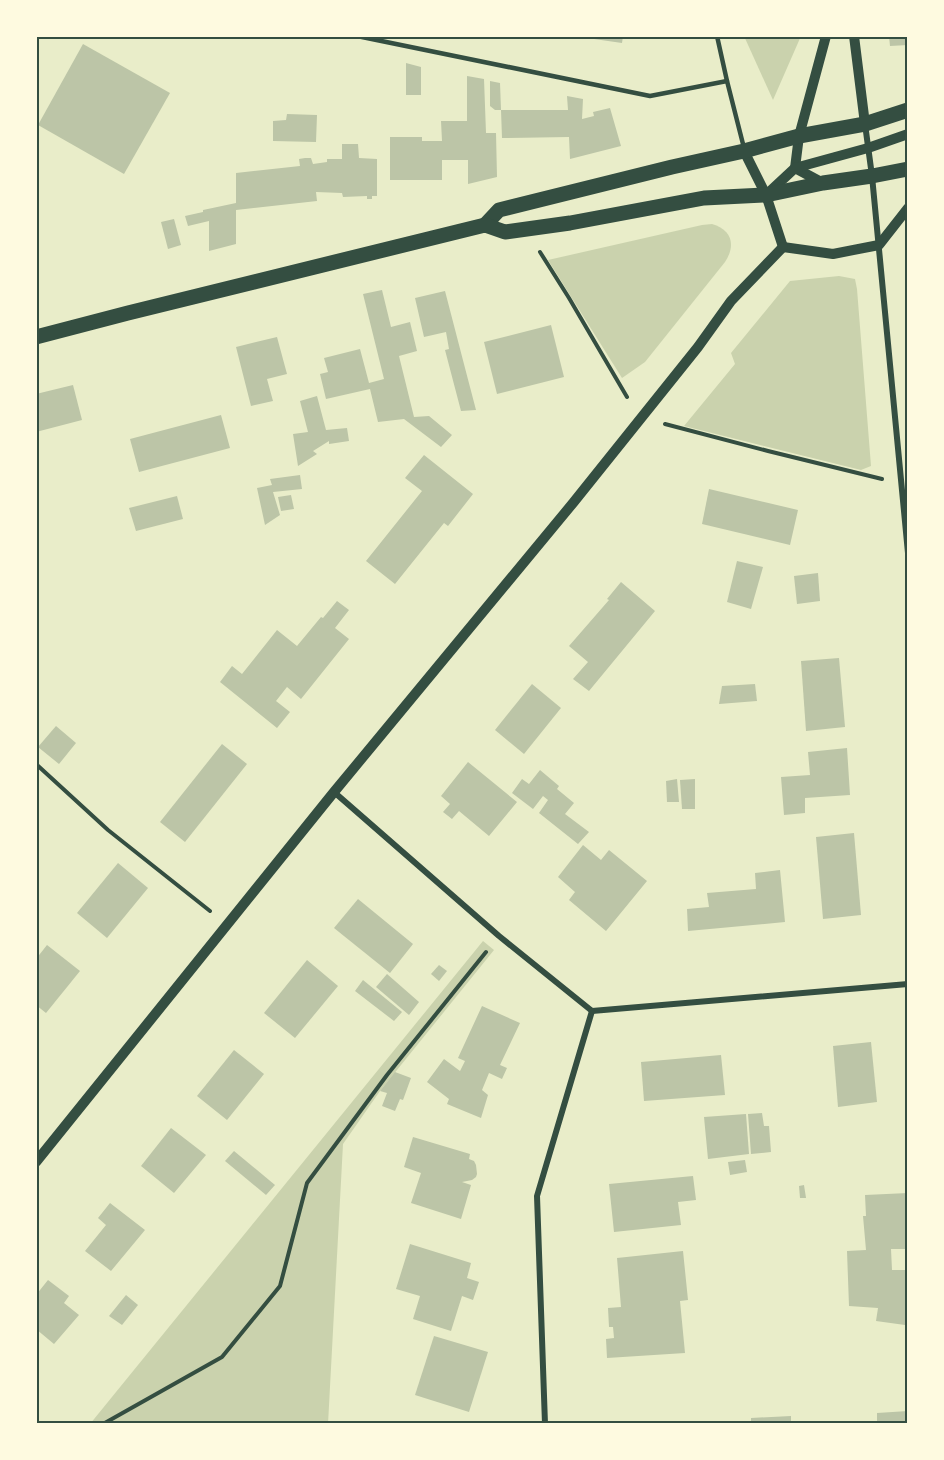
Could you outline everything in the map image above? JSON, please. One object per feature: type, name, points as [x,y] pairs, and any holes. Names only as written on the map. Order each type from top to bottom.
[{"type":"main road","points":[[36,338],[485,225],[499,210],[799,136],[865,123],[908,110]]},
{"type":"main road","points":[[485,225],[505,232],[570,223],[704,198],[766,195],[908,169]]},
{"type":"street","points":[[795,168],[799,136],[826,36]]},
{"type":"street","points":[[854,36],[872,176],[908,553]]},
{"type":"street","points":[[766,195],[795,168],[868,148],[908,134]]},
{"type":"street","points":[[744,151],[766,195],[783,247]]},
{"type":"street","points":[[795,168],[823,183]]},
{"type":"street","points":[[783,247],[833,254],[879,245],[908,208]]},
{"type":"street","points":[[36,1162],[334,792],[573,503],[698,347],[731,301],[783,247]]},
{"type":"street","points":[[334,792],[499,936],[592,1011],[908,984]]},
{"type":"street","points":[[545,1424],[537,1196],[592,1011]]},
{"type":"lane","points":[[357,36],[650,96],[727,81]]},
{"type":"lane","points":[[717,36],[744,151]]},
{"type":"path","points":[[36,764],[108,830],[227,925]]},
{"type":"path","points":[[103,1424],[222,1358],[280,1286],[307,1183],[387,1075],[499,936]]},
{"type":"green space","points":[[744,36],[801,36],[773,100]]},
{"type":"green space","points":[[712,224],[724,230],[730,239],[730,250],[725,262],[645,362],[622,378],[548,260]]},
{"type":"green space","points":[[839,276],[855,279],[857,289],[871,466],[861,470],[684,426],[735,364],[731,353],[790,281]]},
{"type":"green space","points":[[483,941],[494,950],[380,1091],[343,1144],[328,1424],[90,1424]]},
{"type":"building","points":[[581,36],[623,36],[622,43]]},
{"type":"building","points":[[889,36],[908,36],[908,45],[890,46]]},
{"type":"building","points":[[83,44],[170,93],[124,174],[38,125]]},
{"type":"building","points":[[406,63],[421,67],[421,95],[406,95]]},
{"type":"building","points":[[467,76],[484,79],[486,133],[496,133],[497,177],[468,184],[468,160],[442,160],[442,180],[390,180],[390,137],[422,137],[422,141],[442,141],[441,121],[467,121]]},
{"type":"building","points":[[490,81],[500,83],[501,110],[495,110],[490,106]]},
{"type":"building","points":[[567,96],[583,99],[582,119],[594,116],[593,112],[610,108],[621,146],[570,159],[569,137],[502,138],[501,110],[568,110]]},
{"type":"building","points":[[287,114],[317,115],[316,142],[273,141],[273,121],[286,120]]},
{"type":"building","points":[[342,144],[358,144],[359,158],[377,159],[377,196],[367,199],[367,196],[343,197],[342,193],[316,192],[317,201],[236,210],[236,244],[209,251],[209,221],[188,226],[185,216],[236,203],[236,173],[300,166],[299,159],[305,158],[311,158],[313,164],[327,162],[327,159],[342,159]]},
{"type":"building","points":[[174,219],[181,245],[168,249],[161,222]]},
{"type":"building","points":[[382,290],[391,327],[410,322],[417,351],[399,356],[414,417],[429,416],[452,435],[441,447],[404,419],[378,422],[370,389],[326,399],[320,374],[328,372],[324,358],[360,349],[369,383],[384,379],[363,294]]},
{"type":"building","points":[[445,291],[476,410],[461,411],[445,350],[449,349],[446,332],[424,337],[415,298]]},
{"type":"building","points":[[551,325],[564,377],[497,394],[484,342]]},
{"type":"building","points":[[277,337],[287,374],[267,379],[273,401],[251,406],[236,347]]},
{"type":"building","points":[[73,385],[82,420],[36,432],[36,394]]},
{"type":"building","points":[[317,396],[326,430],[347,428],[349,441],[329,444],[329,441],[313,451],[317,454],[298,466],[293,434],[308,432],[300,401]]},
{"type":"building","points":[[221,415],[230,448],[139,472],[130,439]]},
{"type":"building","points":[[424,455],[473,494],[448,526],[444,523],[395,584],[366,561],[422,491],[405,478]]},
{"type":"building","points":[[300,475],[302,489],[273,492],[280,515],[265,525],[257,488],[272,485],[270,479]]},
{"type":"building","points":[[709,489],[798,510],[790,545],[702,524]]},
{"type":"building","points":[[291,495],[294,509],[281,511],[278,497]]},
{"type":"building","points":[[177,496],[183,519],[136,531],[129,508]]},
{"type":"building","points":[[737,561],[763,567],[751,609],[727,602]]},
{"type":"building","points":[[818,573],[820,601],[797,604],[794,576]]},
{"type":"building","points":[[621,582],[655,611],[589,691],[573,679],[588,662],[569,646],[609,600],[607,599]]},
{"type":"building","points":[[337,601],[349,610],[335,628],[349,639],[301,699],[287,687],[276,701],[290,712],[277,728],[220,682],[232,666],[242,674],[277,630],[297,646]]},
{"type":"building","points":[[839,658],[845,727],[806,731],[801,661]]},
{"type":"building","points":[[532,684],[561,708],[524,754],[495,730]]},
{"type":"building","points":[[755,684],[757,701],[719,704],[722,686]]},
{"type":"building","points":[[56,726],[76,743],[59,764],[38,747]]},
{"type":"building","points":[[222,744],[247,764],[185,842],[160,822]]},
{"type":"building","points":[[847,748],[850,795],[805,798],[805,813],[784,815],[781,777],[810,775],[808,752]]},
{"type":"building","points":[[468,762],[517,802],[489,836],[459,811],[452,819],[443,812],[450,804],[441,796]]},
{"type":"building","points":[[540,770],[574,803],[565,814],[589,832],[578,844],[539,813],[548,800],[543,796],[533,809],[512,793],[522,779],[529,784]]},
{"type":"building","points":[[677,779],[679,802],[667,802],[666,781]]},
{"type":"building","points":[[695,779],[695,809],[682,809],[680,780]]},
{"type":"building","points":[[854,833],[861,915],[823,919],[816,837]]},
{"type":"building","points":[[583,845],[601,860],[609,850],[647,881],[606,931],[569,900],[575,892],[558,877]]},
{"type":"building","points":[[118,863],[148,888],[107,938],[77,913]]},
{"type":"building","points":[[780,870],[785,922],[688,931],[687,909],[709,907],[707,893],[756,889],[755,873]]},
{"type":"building","points":[[358,899],[413,944],[390,973],[334,928]]},
{"type":"building","points":[[47,945],[80,971],[46,1013],[36,1005],[36,959]]},
{"type":"building","points":[[307,960],[338,986],[295,1038],[264,1013]]},
{"type":"building","points":[[439,965],[447,971],[439,981],[431,974]]},
{"type":"building","points":[[387,974],[419,1002],[409,1015],[376,987]]},
{"type":"building","points":[[363,980],[402,1012],[394,1021],[355,991]]},
{"type":"building","points":[[482,1006],[520,1023],[500,1065],[507,1068],[502,1079],[489,1073],[482,1090],[488,1095],[481,1118],[447,1104],[449,1099],[427,1082],[444,1059],[460,1071],[465,1061],[458,1058]]},
{"type":"building","points":[[871,1042],[877,1102],[838,1107],[833,1046]]},
{"type":"building","points":[[234,1050],[264,1074],[227,1120],[197,1096]]},
{"type":"building","points":[[721,1055],[725,1095],[644,1101],[641,1062]]},
{"type":"building","points":[[395,1072],[411,1078],[403,1100],[400,1099],[395,1111],[382,1106],[387,1093],[380,1091]]},
{"type":"building","points":[[762,1113],[764,1126],[769,1126],[771,1152],[751,1154],[748,1114]]},
{"type":"building","points":[[746,1114],[749,1154],[708,1159],[704,1117]]},
{"type":"building","points":[[171,1128],[206,1155],[174,1193],[141,1166]]},
{"type":"building","points":[[413,1137],[470,1154],[469,1159],[474,1161],[477,1174],[472,1180],[462,1182],[471,1185],[461,1219],[411,1203],[421,1173],[404,1167]]},
{"type":"building","points":[[234,1151],[275,1185],[266,1195],[225,1161]]},
{"type":"building","points":[[745,1160],[747,1172],[730,1175],[728,1162]]},
{"type":"building","points":[[693,1176],[696,1200],[678,1202],[681,1225],[614,1232],[609,1184]]},
{"type":"building","points":[[804,1185],[806,1198],[800,1198],[799,1186]]},
{"type":"building","points":[[908,1193],[908,1249],[891,1249],[892,1270],[908,1270],[908,1311],[905,1325],[876,1321],[878,1308],[849,1306],[847,1251],[866,1250],[863,1216],[866,1216],[865,1195]]},
{"type":"building","points":[[110,1203],[145,1230],[111,1271],[85,1251],[106,1225],[98,1218]]},
{"type":"building","points":[[410,1244],[471,1263],[467,1278],[479,1282],[473,1300],[462,1296],[451,1331],[413,1319],[420,1296],[396,1289]]},
{"type":"building","points":[[683,1251],[688,1300],[680,1301],[685,1353],[607,1358],[606,1339],[614,1338],[613,1327],[609,1327],[608,1308],[621,1307],[617,1258]]},
{"type":"building","points":[[48,1280],[69,1296],[64,1303],[79,1315],[54,1344],[36,1329],[36,1295]]},
{"type":"building","points":[[126,1295],[138,1305],[122,1325],[109,1316]]},
{"type":"building","points":[[434,1336],[488,1352],[469,1412],[415,1395]]},
{"type":"building","points":[[908,1411],[908,1424],[877,1424],[877,1413]]},
{"type":"building","points":[[791,1416],[791,1424],[751,1424],[751,1418]]},
{"type":"building","points":[[679,1421],[679,1424],[662,1424],[662,1422]]}]
